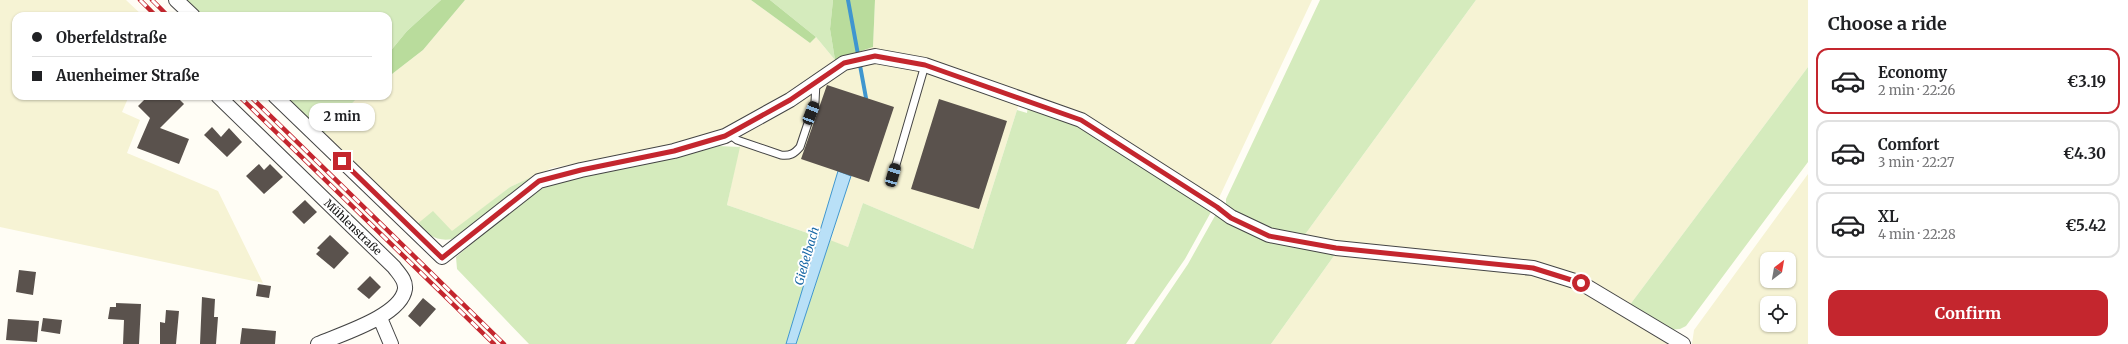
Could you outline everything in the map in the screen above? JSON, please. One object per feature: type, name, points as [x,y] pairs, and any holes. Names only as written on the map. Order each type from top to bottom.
[{"type":"street","points":[[176,0],[189,12]]},
{"type":"street","points":[[279,100],[442,258],[539,181],[581,170],[674,151],[729,134],[790,100],[844,63],[875,56],[925,65],[1081,120],[1217,207],[1231,218],[1269,236],[1336,248],[1533,268],[1581,283],[1683,344]]},
{"type":"street","name":"Mühlenstraße","points":[[222,100],[394,267],[403,278],[405,288],[401,299],[380,318],[318,344]]},
{"type":"street","points":[[380,318],[391,344]]},
{"type":"lane","points":[[893,175],[925,65]]},
{"type":"lane","points":[[729,134],[737,140],[781,155],[789,156],[796,152],[800,147],[816,102],[816,82]]},
{"type":"shaded area","points":[[0,0],[126,0],[139,12],[12,12],[12,100],[127,100],[122,112],[140,120],[127,153],[218,191],[263,283],[0,227]]},
{"type":"shaded area","points":[[465,0],[751,0],[810,43],[816,37],[835,60],[873,47],[875,0],[1312,0],[1218,200],[1022,94],[973,249],[863,203],[848,247],[727,205],[745,119],[718,133],[644,152],[552,168],[510,187],[452,232],[416,225],[323,134],[355,100],[392,100],[392,74],[423,50]]},
{"type":"shaded area","points":[[1476,0],[1808,0],[1808,67],[1629,306],[1584,281],[1301,240]]},
{"type":"shaded area","points":[[1808,174],[1808,344],[1692,344],[1694,330]]},
{"type":"shaded area","points":[[1336,253],[1526,270],[1585,291],[1674,344],[1271,344]]},
{"type":"green space","points":[[185,0],[441,0],[407,31],[392,49],[392,12],[198,12]]},
{"type":"green space","points":[[441,0],[465,0],[423,50],[392,74],[392,49],[407,31]]},
{"type":"green space","points":[[751,0],[770,0],[816,37],[810,43]]},
{"type":"green space","points":[[770,0],[833,0],[830,29],[835,60],[816,37]]},
{"type":"green space","points":[[833,0],[875,0],[873,47],[835,60],[830,29]]},
{"type":"green space","points":[[1320,0],[1476,0],[1301,240],[1272,232],[1226,207],[1226,199]]},
{"type":"green space","points":[[1808,67],[1808,162],[1686,326],[1680,329],[1668,330],[1629,306]]},
{"type":"green space","points":[[288,100],[355,100],[323,134]]},
{"type":"green space","points":[[1028,105],[1074,122],[1211,212],[1185,259],[1126,344],[796,344],[830,240],[848,247],[863,203],[973,249],[1017,110],[1027,113]]},
{"type":"green space","points":[[718,146],[740,147],[727,205],[819,237],[786,344],[529,344],[457,269],[456,257],[536,189],[589,171]]},
{"type":"green space","points":[[538,174],[483,220],[460,236],[447,240],[437,238],[428,234],[416,225],[433,211],[452,231],[510,187]]},
{"type":"green space","points":[[1216,214],[1336,253],[1271,344],[1134,344],[1188,264]]},
{"type":"water","points":[[838,171],[851,176],[796,344],[786,344]]},
{"type":"building","points":[[827,85],[894,107],[869,182],[801,159]]},
{"type":"building","points":[[939,99],[1007,121],[979,209],[911,189]]},
{"type":"building","points":[[144,100],[180,100],[184,104],[160,128],[189,139],[179,164],[137,148],[150,118],[138,106]]},
{"type":"building","points":[[212,127],[221,137],[229,128],[242,142],[227,157],[204,135]]},
{"type":"building","points":[[259,164],[264,170],[270,164],[283,177],[264,194],[246,176]]},
{"type":"building","points":[[305,200],[317,212],[304,224],[292,212]]},
{"type":"building","points":[[330,235],[349,253],[334,269],[316,254],[320,250],[317,248]]},
{"type":"building","points":[[19,270],[36,272],[33,295],[16,292]]},
{"type":"building","points":[[370,276],[381,287],[369,299],[357,289]]},
{"type":"building","points":[[258,284],[271,286],[269,298],[256,296]]},
{"type":"building","points":[[202,297],[215,299],[214,317],[218,317],[216,344],[200,344]]},
{"type":"building","points":[[423,298],[436,309],[420,327],[408,316]]},
{"type":"building","points":[[116,303],[141,304],[139,344],[123,344],[124,320],[108,319],[110,307],[116,307]]},
{"type":"building","points":[[166,310],[179,311],[176,344],[160,344],[160,322],[165,323]]},
{"type":"building","points":[[43,318],[62,320],[60,334],[41,331]]},
{"type":"building","points":[[8,319],[39,321],[37,342],[6,340]]},
{"type":"building","points":[[242,328],[276,331],[275,344],[240,344]]},
{"type":"waterway","name":"Gießelbach","points":[[848,0],[866,98]]},
{"type":"railway","points":[[140,0],[152,12]]},
{"type":"railway","points":[[152,0],[164,12]]},
{"type":"railway","points":[[243,100],[494,344]]},
{"type":"railway","points":[[254,100],[504,344]]},
{"type":"route","points":[[342,161],[442,258],[539,181],[581,170],[674,151],[725,136],[790,100],[844,63],[875,56],[925,65],[1081,120],[1217,207],[1231,218],[1269,236],[1336,248],[1533,268],[1581,283]]}]
